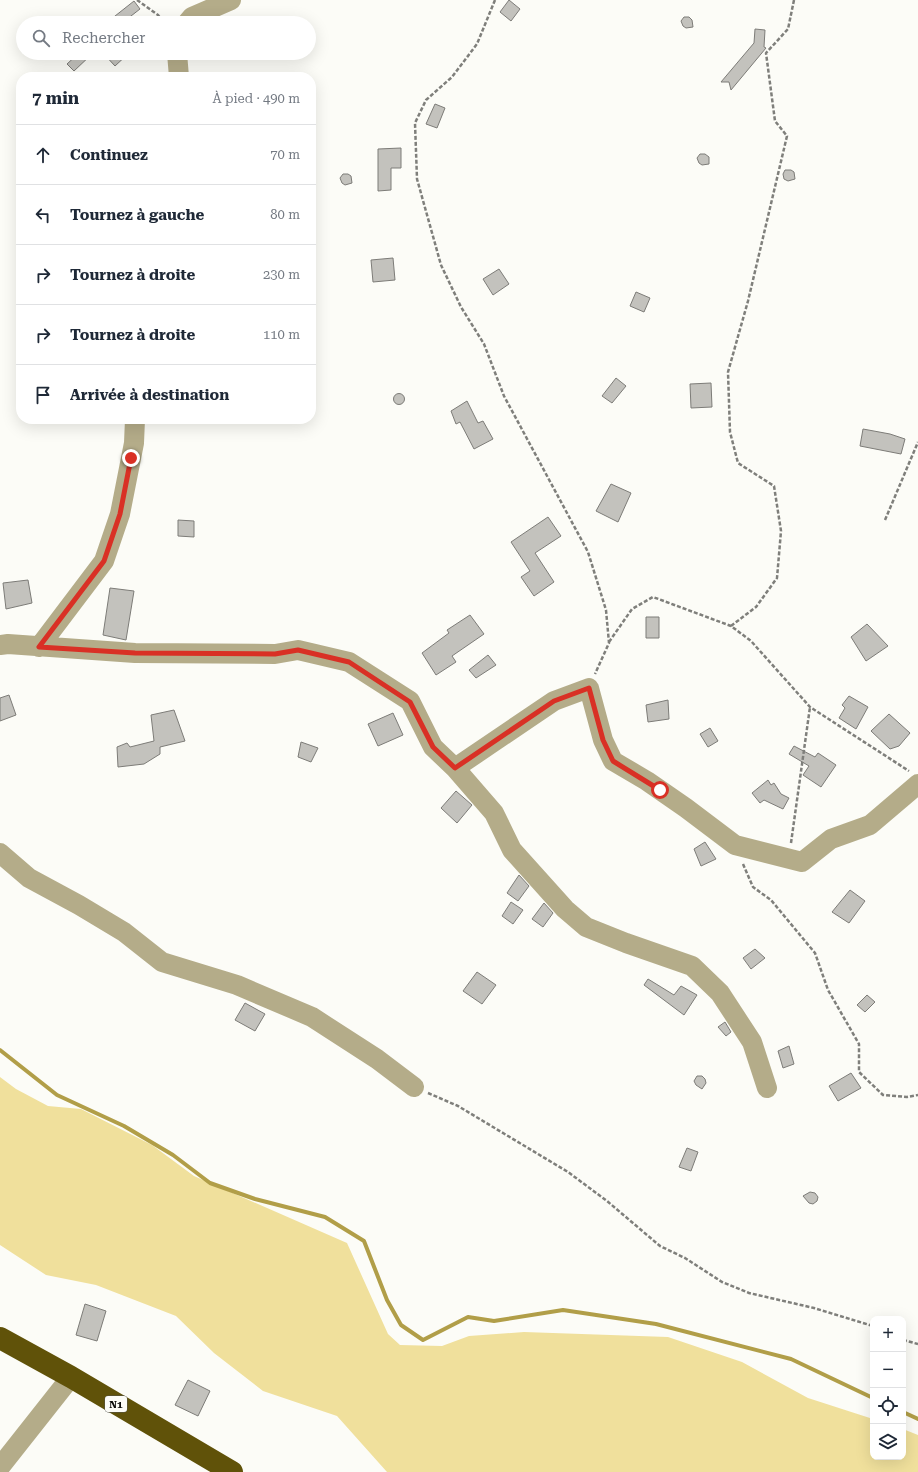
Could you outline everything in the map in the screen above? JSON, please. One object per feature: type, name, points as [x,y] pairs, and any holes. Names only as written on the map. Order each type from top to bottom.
[{"type":"highway","name":"N1","points":[[0,1338],[72,1377],[230,1472]]},
{"type":"street","points":[[194,16],[231,0]]},
{"type":"street","points":[[178,60],[179,72]]},
{"type":"street","points":[[39,647],[104,561],[120,514],[134,443],[135,424]]},
{"type":"street","points":[[0,645],[8,644],[135,653],[275,654],[298,650],[349,662],[410,702],[433,747],[455,768],[494,813],[512,850],[566,909],[586,927],[626,943],[692,966],[720,993],[752,1042],[767,1088]]},
{"type":"street","points":[[455,768],[554,701],[589,688],[603,740],[613,761],[647,781],[735,845],[802,862],[831,839],[870,825],[915,778]]},
{"type":"street","points":[[0,853],[29,878],[79,905],[124,932],[162,962],[237,985],[312,1017],[377,1060],[414,1087]]},
{"type":"street","points":[[0,1466],[72,1377]]},
{"type":"path","points":[[137,0],[158,16]]},
{"type":"path","points":[[495,0],[477,44],[452,77],[426,100],[415,123],[417,179],[441,265],[461,307],[484,344],[504,396],[588,552],[606,610],[609,643]]},
{"type":"path","points":[[732,626],[756,607],[777,578],[781,531],[774,486],[738,462],[730,432],[728,372],[748,301],[787,136],[774,121],[766,53],[788,30],[794,0]]},
{"type":"path","points":[[885,520],[918,442]]},
{"type":"path","points":[[589,688],[609,643],[632,609],[653,597],[732,626],[751,641],[810,707],[915,778]]},
{"type":"path","points":[[789,859],[810,707]]},
{"type":"path","points":[[735,845],[753,887],[771,900],[815,953],[828,990],[859,1044],[859,1072],[883,1095],[907,1097],[918,1095]]},
{"type":"path","points":[[414,1087],[458,1106],[568,1172],[607,1201],[660,1246],[685,1258],[722,1282],[749,1293],[814,1308],[870,1325]]},
{"type":"path","points":[[906,1341],[918,1344]]},
{"type":"shaded area","points":[[0,1077],[16,1089],[48,1106],[81,1109],[152,1145],[194,1176],[347,1243],[388,1334],[400,1345],[442,1346],[469,1336],[524,1332],[668,1337],[742,1362],[808,1398],[870,1418],[870,1460],[906,1460],[906,1430],[918,1435],[918,1472],[387,1472],[337,1416],[263,1391],[214,1353],[176,1316],[96,1285],[46,1275],[0,1245]]},
{"type":"building","points":[[509,0],[520,9],[511,21],[500,12]]},
{"type":"building","points":[[134,1],[140,9],[131,16],[115,16]]},
{"type":"building","points":[[684,17],[689,17],[692,20],[693,27],[686,28],[683,26],[681,21]]},
{"type":"building","points":[[755,29],[765,30],[764,47],[766,48],[731,90],[729,82],[721,82],[754,43]]},
{"type":"building","points":[[71,60],[86,60],[74,71],[67,64]]},
{"type":"building","points":[[109,60],[121,60],[115,66]]},
{"type":"building","points":[[435,104],[445,108],[437,128],[426,124]]},
{"type":"building","points":[[401,148],[401,168],[391,168],[391,190],[378,191],[378,149]]},
{"type":"building","points":[[700,154],[705,154],[709,157],[709,164],[702,165],[699,163],[697,158]]},
{"type":"building","points":[[785,170],[791,170],[794,172],[795,179],[788,181],[784,179],[783,174]]},
{"type":"building","points":[[343,174],[348,174],[351,176],[352,183],[345,185],[342,183],[340,178]]},
{"type":"building","points":[[393,258],[395,280],[373,282],[371,260]]},
{"type":"building","points":[[499,269],[509,284],[493,295],[483,279]]},
{"type":"building","points":[[636,292],[650,298],[644,312],[630,306]]},
{"type":"building","points":[[616,378],[626,386],[612,403],[602,396]]},
{"type":"building","points":[[711,383],[712,407],[691,408],[690,384]]},
{"type":"building","points":[[399,393],[403,395],[405,399],[403,403],[399,405],[395,403],[393,399],[395,395]]},
{"type":"building","points":[[467,401],[478,423],[483,421],[493,439],[474,449],[460,422],[456,424],[451,411]]},
{"type":"building","points":[[863,429],[890,434],[905,439],[901,454],[860,446]]},
{"type":"building","points":[[611,484],[631,493],[618,522],[596,511]]},
{"type":"building","points":[[548,517],[561,536],[535,553],[554,582],[534,596],[521,577],[530,571],[511,542]]},
{"type":"building","points":[[178,520],[194,521],[194,537],[178,536]]},
{"type":"building","points":[[28,580],[32,603],[6,609],[3,583]]},
{"type":"building","points":[[110,588],[134,591],[126,640],[103,635]]},
{"type":"building","points":[[470,615],[484,634],[452,656],[456,662],[436,675],[422,653],[449,633],[447,630]]},
{"type":"building","points":[[646,617],[659,617],[659,638],[646,638]]},
{"type":"building","points":[[867,624],[888,646],[866,661],[851,637]]},
{"type":"building","points":[[488,655],[496,665],[476,678],[469,670]]},
{"type":"building","points":[[9,695],[16,715],[0,721],[0,698]]},
{"type":"building","points":[[849,696],[868,707],[856,729],[839,718],[845,708],[842,705]]},
{"type":"building","points":[[668,700],[669,719],[648,722],[646,705]]},
{"type":"building","points":[[174,710],[185,741],[160,747],[160,754],[144,764],[118,767],[117,747],[127,743],[130,747],[154,741],[151,715]]},
{"type":"building","points":[[393,713],[403,735],[378,746],[368,724]]},
{"type":"building","points":[[889,714],[910,733],[899,746],[890,749],[871,731]]},
{"type":"building","points":[[710,728],[718,741],[708,747],[700,734]]},
{"type":"building","points":[[301,742],[318,748],[311,762],[298,757]]},
{"type":"building","points":[[794,746],[815,757],[818,753],[836,765],[821,787],[803,775],[809,766],[789,754]]},
{"type":"building","points":[[768,780],[771,785],[774,783],[781,794],[789,798],[783,809],[764,800],[760,803],[752,793]]},
{"type":"building","points":[[456,791],[472,805],[457,823],[441,808]]},
{"type":"building","points":[[705,842],[716,859],[701,866],[694,849]]},
{"type":"building","points":[[519,875],[529,886],[518,901],[507,893]]},
{"type":"building","points":[[850,890],[865,901],[849,923],[832,912]]},
{"type":"building","points":[[511,902],[523,910],[513,924],[502,916]]},
{"type":"building","points":[[544,903],[553,913],[543,927],[532,919]]},
{"type":"building","points":[[755,949],[765,958],[751,969],[743,958]]},
{"type":"building","points":[[477,972],[496,985],[482,1004],[463,991]]},
{"type":"building","points":[[648,979],[674,995],[681,986],[697,995],[684,1015],[644,985]]},
{"type":"building","points":[[867,995],[875,1002],[865,1012],[857,1005]]},
{"type":"building","points":[[245,1003],[265,1014],[255,1031],[235,1020]]},
{"type":"building","points":[[725,1022],[731,1032],[726,1036],[718,1027]]},
{"type":"building","points":[[789,1046],[794,1064],[783,1068],[778,1051]]},
{"type":"building","points":[[851,1073],[861,1088],[838,1101],[829,1086]]},
{"type":"building","points":[[697,1076],[702,1076],[705,1079],[706,1083],[702,1089],[696,1085],[694,1081]]},
{"type":"building","points":[[687,1148],[698,1152],[691,1171],[679,1167]]},
{"type":"building","points":[[810,1192],[815,1193],[818,1197],[817,1201],[813,1204],[809,1203],[803,1196]]},
{"type":"building","points":[[85,1304],[106,1311],[97,1341],[76,1335]]},
{"type":"building","points":[[188,1380],[210,1391],[198,1416],[175,1405]]},
{"type":"waterway","points":[[0,1050],[57,1095],[124,1126],[173,1155],[210,1183],[255,1199],[325,1217],[364,1241],[387,1300],[401,1325],[423,1340],[468,1317],[494,1321],[563,1310],[656,1324],[791,1359],[870,1397]]},
{"type":"waterway","points":[[906,1413],[918,1419]]},
{"type":"route","points":[[131,458],[120,514],[104,561],[39,647],[135,653],[275,654],[298,650],[349,662],[410,702],[433,747],[455,768],[554,701],[589,688],[603,740],[613,761],[660,790]]}]
